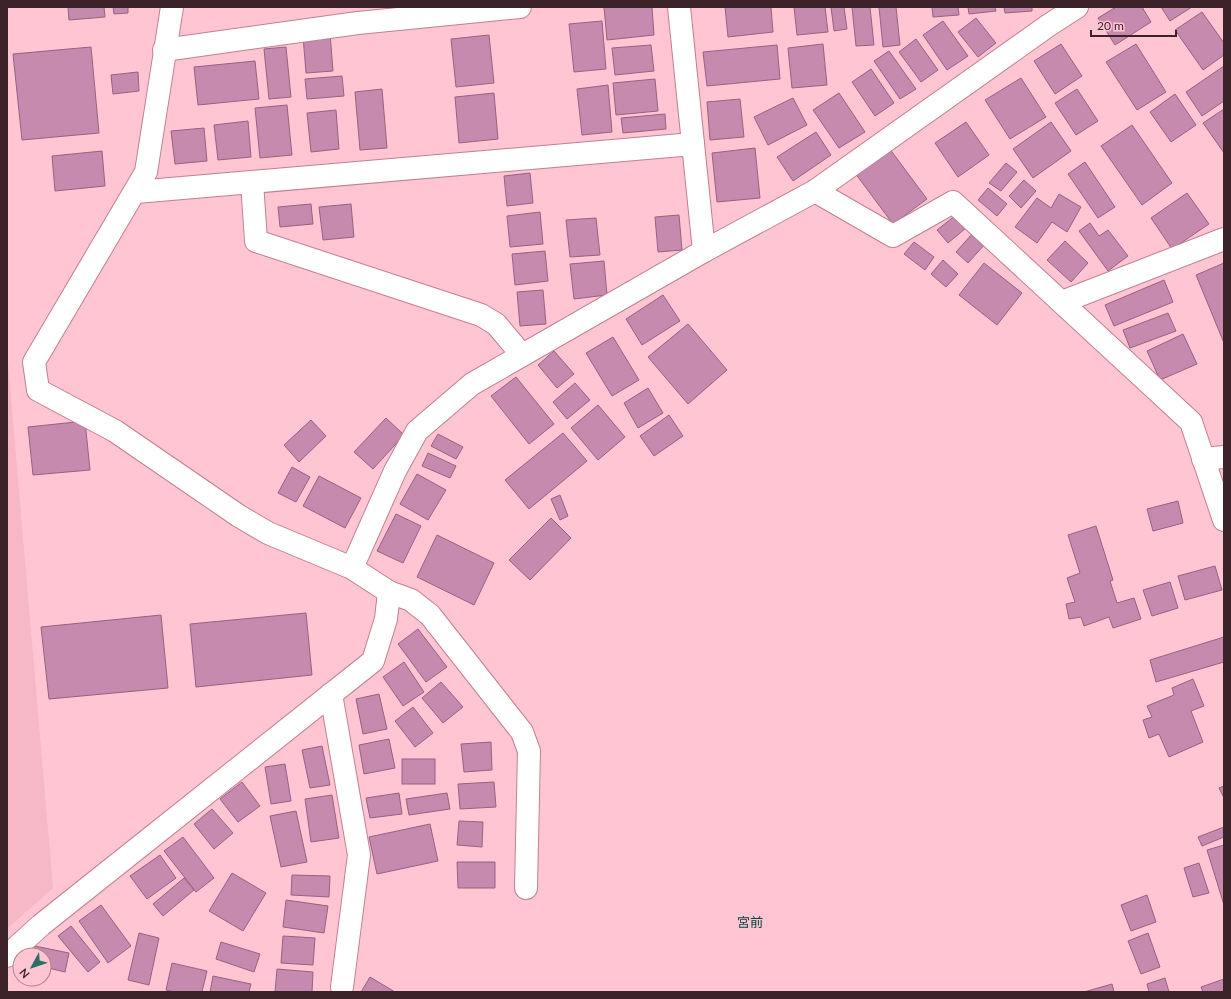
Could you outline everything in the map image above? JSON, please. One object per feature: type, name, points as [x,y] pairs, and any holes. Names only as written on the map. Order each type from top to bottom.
[{"type":"street","points":[[172,7],[164,50],[146,172],[136,192],[34,362],[38,390],[115,432],[239,516],[268,533],[352,568],[389,592],[411,600],[430,615],[522,732],[529,751],[526,888]]},
{"type":"street","points":[[164,50],[358,23],[520,7]]},
{"type":"street","points":[[679,7],[704,251]]},
{"type":"street","points":[[352,568],[395,471],[417,431],[472,384],[704,251],[815,191],[1049,25],[1077,7]]},
{"type":"street","points":[[136,192],[693,144]]},
{"type":"street","points":[[252,182],[256,241],[481,315],[496,324],[522,355]]},
{"type":"street","points":[[815,191],[893,236],[953,202],[1191,422],[1214,458],[1224,520]]},
{"type":"street","points":[[1062,302],[1224,239]]},
{"type":"street","points":[[7,956],[41,925],[373,661],[386,619],[389,592]]},
{"type":"street","points":[[331,694],[359,855],[342,987]]},
{"type":"shaded area","points":[[7,351],[53,888],[7,929]]},
{"type":"building","points":[[68,7],[104,7],[105,17],[69,20]]},
{"type":"building","points":[[113,7],[128,7],[128,13],[114,14]]},
{"type":"building","points":[[604,7],[652,7],[654,35],[607,40]]},
{"type":"building","points":[[725,7],[771,7],[773,32],[728,37]]},
{"type":"building","points":[[794,7],[825,7],[828,32],[797,35]]},
{"type":"building","points":[[831,7],[844,7],[847,29],[834,31]]},
{"type":"building","points":[[852,7],[870,7],[874,45],[856,46]]},
{"type":"building","points":[[879,7],[896,7],[900,45],[883,47]]},
{"type":"building","points":[[932,7],[958,7],[959,15],[933,17]]},
{"type":"building","points":[[968,7],[995,7],[996,11],[969,14]]},
{"type":"building","points":[[1004,7],[1032,7],[1032,11],[1005,13]]},
{"type":"building","points":[[1116,7],[1142,7],[1151,22],[1115,45],[1098,18]]},
{"type":"building","points":[[1161,7],[1192,7],[1170,21]]},
{"type":"building","points":[[1202,12],[1224,43],[1224,55],[1203,70],[1175,30]]},
{"type":"building","points":[[976,18],[996,43],[978,57],[958,32]]},
{"type":"building","points":[[602,21],[606,69],[574,72],[569,24]]},
{"type":"building","points":[[943,21],[968,56],[947,70],[923,35]]},
{"type":"building","points":[[330,33],[333,71],[306,73],[303,36]]},
{"type":"building","points":[[489,35],[494,83],[456,87],[451,39]]},
{"type":"building","points":[[916,39],[938,70],[921,82],[899,52]]},
{"type":"building","points":[[823,44],[827,85],[792,88],[788,48]]},
{"type":"building","points":[[1061,44],[1082,76],[1055,94],[1034,61]]},
{"type":"building","points":[[1136,44],[1166,92],[1137,110],[1106,62]]},
{"type":"building","points":[[651,45],[654,71],[615,75],[612,48]]},
{"type":"building","points":[[777,45],[780,79],[707,86],[703,52]]},
{"type":"building","points":[[91,47],[99,133],[22,140],[13,54]]},
{"type":"building","points":[[286,47],[291,97],[269,99],[264,49]]},
{"type":"building","points":[[889,51],[916,89],[900,99],[874,61]]},
{"type":"building","points":[[255,61],[259,99],[198,105],[194,67]]},
{"type":"building","points":[[1224,66],[1224,101],[1202,116],[1186,92]]},
{"type":"building","points":[[871,69],[894,103],[875,116],[852,82]]},
{"type":"building","points":[[138,72],[139,91],[113,94],[111,75]]},
{"type":"building","points":[[342,76],[344,96],[307,99],[305,79]]},
{"type":"building","points":[[1021,78],[1046,117],[1010,139],[985,100]]},
{"type":"building","points":[[655,79],[658,111],[616,115],[613,83]]},
{"type":"building","points":[[608,85],[612,132],[582,135],[577,89]]},
{"type":"building","points":[[382,89],[387,148],[360,150],[355,92]]},
{"type":"building","points":[[1077,89],[1098,121],[1076,135],[1055,103]]},
{"type":"building","points":[[494,93],[498,139],[459,143],[455,97]]},
{"type":"building","points":[[839,93],[865,132],[839,148],[813,110]]},
{"type":"building","points":[[1175,94],[1196,125],[1171,142],[1150,112]]},
{"type":"building","points":[[793,98],[807,125],[768,145],[754,117]]},
{"type":"building","points":[[740,99],[744,137],[710,140],[707,102]]},
{"type":"building","points":[[287,105],[292,155],[260,158],[255,108]]},
{"type":"building","points":[[1224,109],[1224,153],[1203,123]]},
{"type":"building","points":[[336,110],[339,149],[311,152],[307,113]]},
{"type":"building","points":[[665,114],[666,129],[623,133],[621,118]]},
{"type":"building","points":[[248,121],[251,157],[218,160],[214,125]]},
{"type":"building","points":[[966,122],[989,155],[958,177],[935,143]]},
{"type":"building","points":[[1051,122],[1071,151],[1033,178],[1013,149]]},
{"type":"building","points":[[1132,125],[1172,183],[1142,205],[1101,146]]},
{"type":"building","points":[[204,128],[207,161],[175,164],[171,131]]},
{"type":"building","points":[[816,132],[831,155],[793,181],[777,157]]},
{"type":"building","points":[[755,148],[760,198],[717,202],[712,153]]},
{"type":"building","points":[[889,148],[927,199],[893,224],[855,173]]},
{"type":"building","points":[[102,151],[105,186],[55,191],[52,156]]},
{"type":"building","points":[[1085,162],[1115,207],[1098,218],[1068,174]]},
{"type":"building","points":[[1006,163],[1017,172],[1001,191],[989,183]]},
{"type":"building","points":[[530,173],[533,203],[507,206],[504,176]]},
{"type":"building","points":[[1024,180],[1036,191],[1021,208],[1009,196]]},
{"type":"building","points":[[988,188],[1007,204],[997,216],[978,200]]},
{"type":"building","points":[[1187,193],[1209,224],[1172,249],[1151,218]]},
{"type":"building","points":[[1059,194],[1081,207],[1067,232],[1052,222],[1037,243],[1015,227],[1037,198],[1051,208]]},
{"type":"building","points":[[311,204],[313,224],[280,227],[278,207]]},
{"type":"building","points":[[351,204],[354,237],[323,240],[319,207]]},
{"type":"building","points":[[540,212],[543,244],[510,247],[507,216]]},
{"type":"building","points":[[679,215],[682,250],[658,252],[655,217]]},
{"type":"building","points":[[956,215],[966,228],[948,243],[937,230]]},
{"type":"building","points":[[596,218],[600,255],[570,257],[566,220]]},
{"type":"building","points":[[1090,223],[1099,236],[1108,230],[1128,256],[1108,271],[1079,231]]},
{"type":"building","points":[[973,233],[985,244],[968,263],[956,252]]},
{"type":"building","points":[[1065,241],[1088,263],[1071,282],[1047,260]]},
{"type":"building","points":[[914,242],[934,257],[925,270],[904,254]]},
{"type":"building","points":[[545,251],[548,281],[515,285],[512,254]]},
{"type":"building","points":[[943,260],[958,274],[946,287],[931,274]]},
{"type":"building","points":[[604,261],[607,295],[574,299],[570,264]]},
{"type":"building","points":[[984,263],[1022,293],[997,325],[959,295]]},
{"type":"building","points":[[1224,263],[1224,343],[1196,275]]},
{"type":"building","points":[[1164,280],[1173,302],[1114,326],[1105,305]]},
{"type":"building","points":[[543,290],[546,324],[520,326],[517,292]]},
{"type":"building","points":[[663,295],[680,321],[642,345],[626,319]]},
{"type":"building","points":[[1168,313],[1176,331],[1130,348],[1123,330]]},
{"type":"building","points":[[688,324],[727,370],[688,404],[648,357]]},
{"type":"building","points":[[1183,334],[1197,364],[1160,380],[1147,351]]},
{"type":"building","points":[[613,337],[639,380],[612,396],[586,353]]},
{"type":"building","points":[[554,351],[574,374],[557,388],[538,365]]},
{"type":"building","points":[[516,377],[554,424],[529,444],[491,396]]},
{"type":"building","points":[[575,383],[590,400],[567,419],[553,402]]},
{"type":"building","points":[[648,388],[663,413],[638,428],[624,403]]},
{"type":"building","points":[[598,405],[625,437],[598,460],[571,428]]},
{"type":"building","points":[[669,415],[683,436],[654,456],[640,436]]},
{"type":"building","points":[[386,418],[404,435],[373,469],[354,452]]},
{"type":"building","points":[[311,420],[326,436],[299,462],[284,445]]},
{"type":"building","points":[[85,421],[90,470],[33,475],[28,427]]},
{"type":"building","points":[[563,433],[587,461],[529,509],[505,480]]},
{"type":"building","points":[[438,434],[463,447],[456,459],[431,446]]},
{"type":"building","points":[[428,453],[456,466],[450,478],[422,466]]},
{"type":"building","points":[[292,467],[310,477],[296,502],[278,493]]},
{"type":"building","points":[[417,474],[446,490],[428,520],[400,504]]},
{"type":"building","points":[[319,476],[361,498],[345,528],[303,506]]},
{"type":"building","points":[[560,495],[568,516],[560,520],[551,499]]},
{"type":"building","points":[[1178,501],[1183,523],[1153,531],[1147,509]]},
{"type":"building","points":[[396,514],[421,526],[403,563],[377,551]]},
{"type":"building","points":[[551,518],[571,538],[530,580],[509,560]]},
{"type":"building","points":[[1096,526],[1113,580],[1110,581],[1117,603],[1134,598],[1141,619],[1113,628],[1109,617],[1084,626],[1081,617],[1069,619],[1066,604],[1075,602],[1067,578],[1080,573],[1068,535]]},
{"type":"building","points":[[437,535],[494,563],[474,605],[417,577]]},
{"type":"building","points":[[1215,566],[1222,590],[1185,600],[1178,576]]},
{"type":"building","points":[[1170,582],[1178,608],[1152,616],[1143,590]]},
{"type":"building","points":[[306,613],[312,675],[196,687],[190,624]]},
{"type":"building","points":[[161,615],[168,688],[49,699],[41,627]]},
{"type":"building","points":[[418,629],[447,667],[426,682],[398,644]]},
{"type":"building","points":[[1224,637],[1224,662],[1156,682],[1150,660]]},
{"type":"building","points":[[404,662],[424,692],[403,706],[383,677]]},
{"type":"building","points":[[1193,679],[1204,706],[1191,711],[1203,742],[1169,757],[1159,734],[1149,738],[1143,720],[1152,717],[1147,706],[1174,695],[1172,688]]},
{"type":"building","points":[[441,682],[463,707],[443,723],[422,698]]},
{"type":"building","points":[[379,694],[387,729],[363,734],[356,699]]},
{"type":"building","points":[[413,707],[433,733],[415,747],[395,721]]},
{"type":"building","points":[[389,739],[395,768],[364,774],[359,745]]},
{"type":"building","points":[[491,742],[492,770],[464,772],[461,744]]},
{"type":"building","points":[[322,746],[330,785],[310,788],[302,750]]},
{"type":"building","points":[[402,759],[435,759],[435,784],[402,784]]},
{"type":"building","points":[[285,764],[291,801],[271,804],[265,767]]},
{"type":"building","points":[[242,782],[260,806],[238,822],[220,799]]},
{"type":"building","points":[[494,782],[496,807],[460,809],[458,784]]},
{"type":"building","points":[[1224,786],[1224,798],[1219,788]]},
{"type":"building","points":[[399,793],[402,814],[370,818],[366,798]]},
{"type":"building","points":[[447,793],[450,809],[409,815],[406,799]]},
{"type":"building","points":[[332,795],[339,838],[311,842],[305,799]]},
{"type":"building","points":[[212,809],[233,833],[214,849],[194,824]]},
{"type":"building","points":[[296,811],[307,862],[281,867],[270,816]]},
{"type":"building","points":[[459,821],[483,822],[482,847],[457,845]]},
{"type":"building","points":[[430,824],[438,861],[377,874],[369,837]]},
{"type":"building","points":[[1224,827],[1224,837],[1202,846],[1198,837]]},
{"type":"building","points":[[183,837],[214,878],[196,892],[164,851]]},
{"type":"building","points":[[1224,845],[1224,905],[1207,850]]},
{"type":"building","points":[[160,855],[176,878],[147,899],[130,876]]},
{"type":"building","points":[[457,862],[495,862],[495,888],[458,888]]},
{"type":"building","points":[[1199,863],[1209,893],[1193,897],[1184,868]]},
{"type":"building","points":[[232,873],[266,893],[243,931],[209,911]]},
{"type":"building","points":[[292,875],[330,876],[329,897],[291,895]]},
{"type":"building","points":[[184,878],[194,890],[163,916],[153,904]]},
{"type":"building","points":[[1147,895],[1156,922],[1131,931],[1121,905]]},
{"type":"building","points":[[286,900],[328,906],[324,933],[283,927]]},
{"type":"building","points":[[101,905],[131,946],[108,963],[79,921]]},
{"type":"building","points":[[71,926],[100,962],[88,972],[58,936]]},
{"type":"building","points":[[139,933],[159,938],[149,985],[128,980]]},
{"type":"building","points":[[1148,933],[1160,967],[1141,974],[1128,941]]},
{"type":"building","points":[[283,936],[315,938],[313,965],[281,963]]},
{"type":"building","points":[[221,942],[260,954],[254,972],[216,959]]},
{"type":"building","points":[[52,950],[69,953],[65,972],[52,969]]},
{"type":"building","points":[[172,963],[207,971],[202,992],[174,992],[166,990]]},
{"type":"building","points":[[277,969],[313,972],[312,992],[275,992]]},
{"type":"building","points":[[213,976],[251,984],[249,992],[210,992]]},
{"type":"building","points":[[370,977],[395,992],[361,992]]},
{"type":"building","points":[[1165,978],[1169,992],[1149,992],[1147,984]]},
{"type":"building","points":[[1224,979],[1224,992],[1203,992],[1201,987]]},
{"type":"building","points":[[1112,984],[1114,992],[1084,992]]},
{"type":"district","name":"宮前","points":[[750,922]]}]
